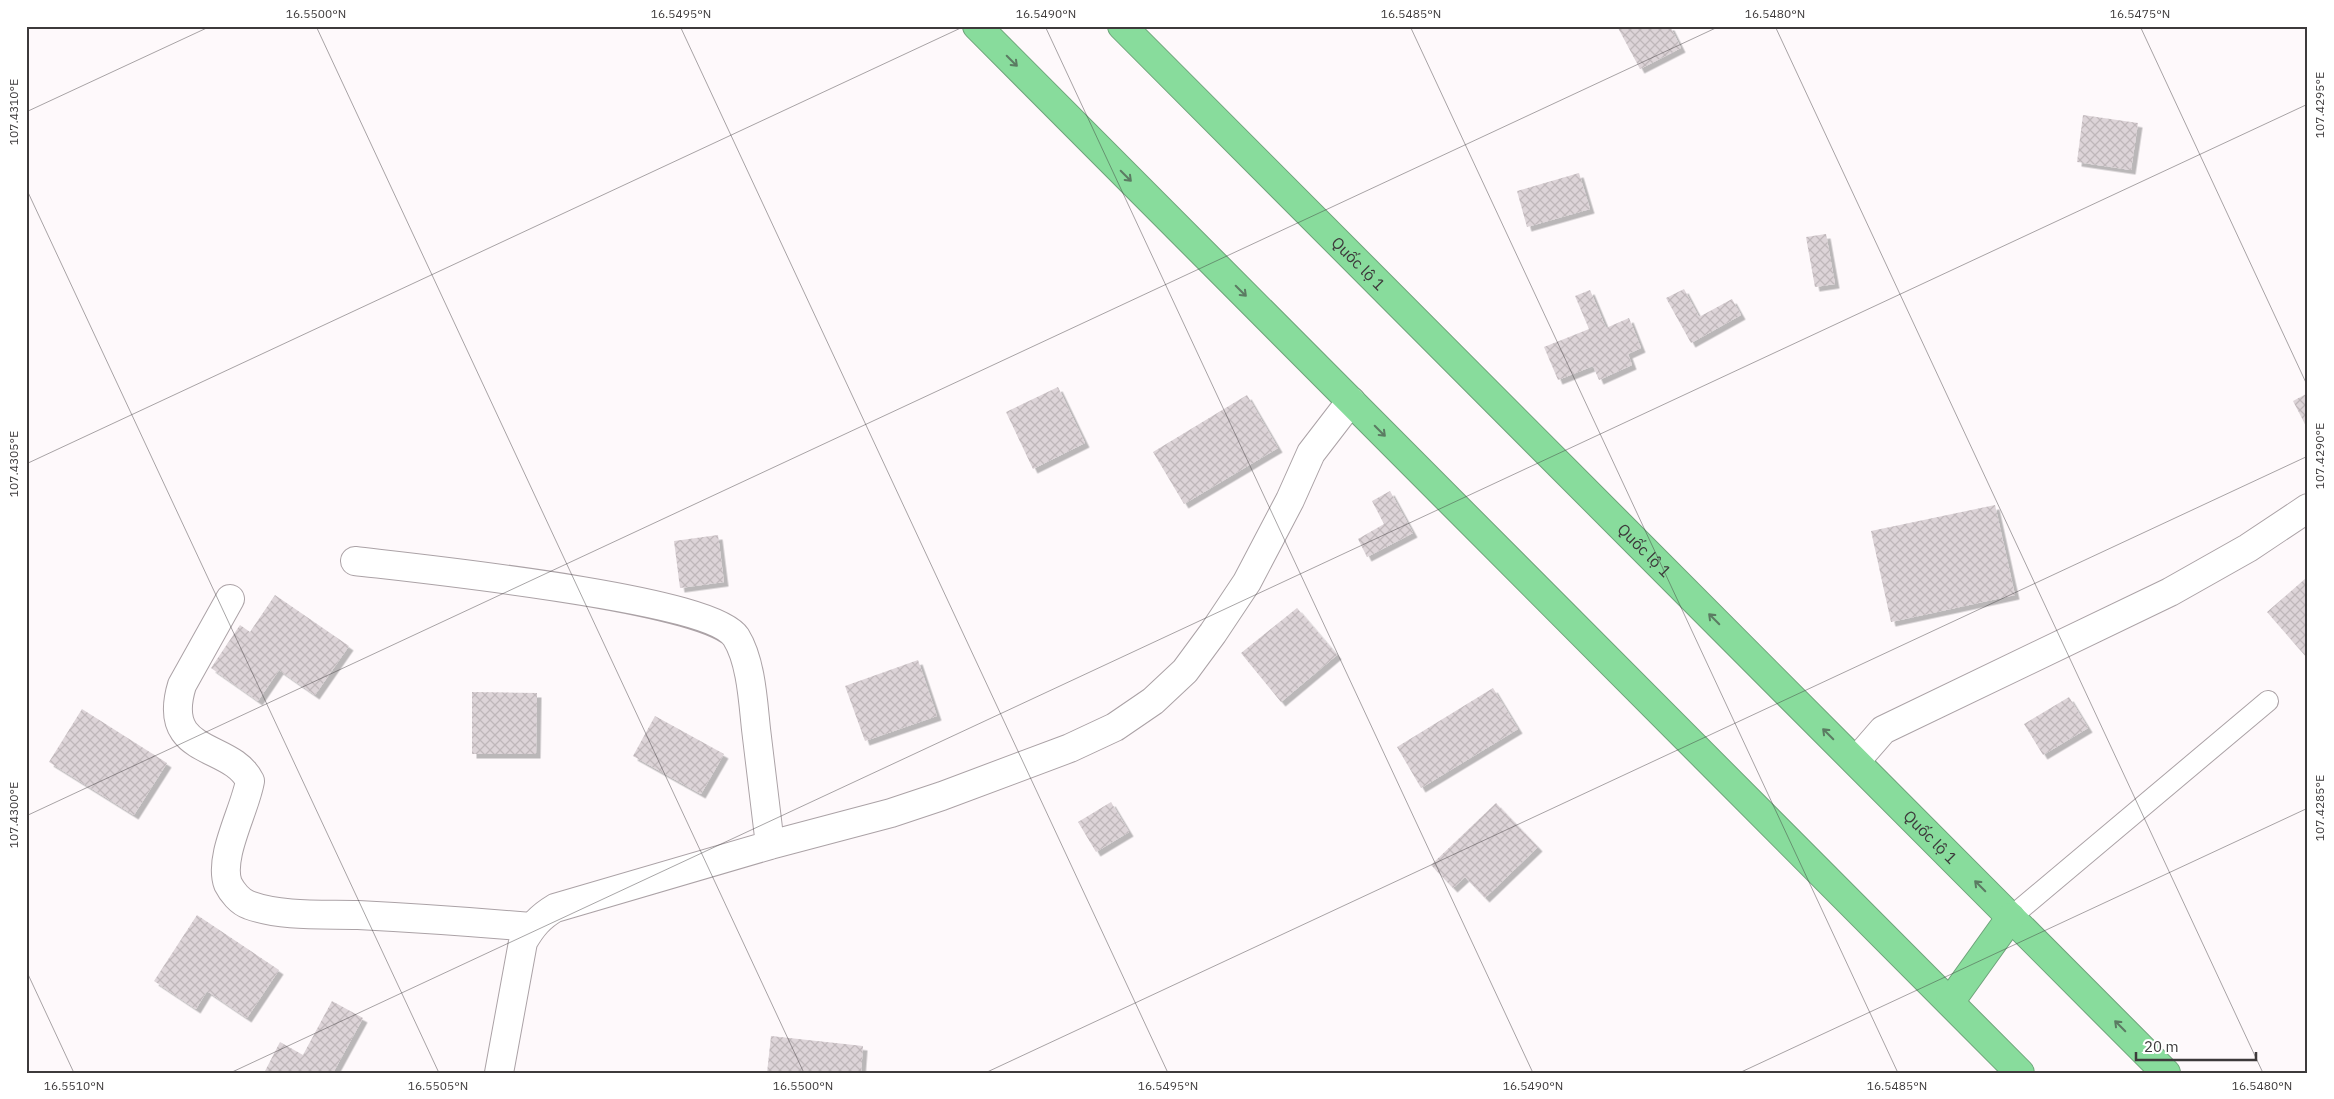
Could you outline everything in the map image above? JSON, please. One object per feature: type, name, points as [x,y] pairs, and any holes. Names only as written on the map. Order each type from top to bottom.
[{"type":"highway","points":[[977,26],[2020,1073]]},
{"type":"highway","name":"Quốc lộ 1","points":[[1122,26],[2166,1073]]},
{"type":"highway","points":[[1950,1002],[2011,917]]},
{"type":"street","points":[[499,1073],[523,942],[531,927],[543,915],[555,908],[770,845],[891,813],[942,796],[1070,748],[1115,727],[1153,701],[1184,671],[1213,633],[1247,582],[1290,500],[1311,454],[1351,401]]},
{"type":"street","points":[[1856,761],[1883,730],[2170,592],[2248,548],[2308,508]]},
{"type":"street","points":[[355,561],[564,588],[668,607],[724,626],[736,636],[751,684],[770,845]]},
{"type":"street","points":[[230,598],[182,685],[177,713],[190,737],[202,748],[238,766],[246,773],[250,782],[226,865],[228,883],[235,895],[246,904],[260,909],[284,912],[416,918],[531,927]]},
{"type":"lane","points":[[2011,917],[2268,701]]},
{"type":"building","points":[[1617,26],[1670,26],[1681,48],[1640,69]]},
{"type":"building","points":[[2083,115],[2138,123],[2131,170],[2077,162]]},
{"type":"building","points":[[1579,173],[1590,209],[1527,227],[1517,191]]},
{"type":"building","points":[[1826,234],[1835,284],[1815,287],[1806,237]]},
{"type":"building","points":[[1684,289],[1699,317],[1732,299],[1741,315],[1691,343],[1666,298]]},
{"type":"building","points":[[1590,290],[1606,328],[1629,318],[1641,348],[1628,354],[1632,365],[1599,380],[1593,366],[1558,380],[1544,347],[1589,329],[1575,296]]},
{"type":"building","points":[[1058,387],[1085,443],[1033,469],[1006,412]]},
{"type":"building","points":[[2308,393],[2308,430],[2293,401]]},
{"type":"building","points":[[1247,395],[1278,448],[1184,504],[1153,452]]},
{"type":"building","points":[[1390,491],[1413,533],[1367,557],[1358,539],[1384,524],[1372,501]]},
{"type":"building","points":[[1995,505],[2015,595],[1891,622],[1871,531]]},
{"type":"building","points":[[718,535],[724,582],[680,588],[674,541]]},
{"type":"building","points":[[2306,578],[2308,580],[2308,659],[2267,612]]},
{"type":"building","points":[[275,595],[349,646],[315,695],[279,670],[258,701],[211,668],[240,625],[250,632]]},
{"type":"building","points":[[1297,608],[1337,655],[1281,702],[1241,653]]},
{"type":"building","points":[[918,660],[937,716],[865,741],[845,686]]},
{"type":"building","points":[[1493,688],[1518,729],[1421,788],[1397,747]]},
{"type":"building","points":[[472,692],[537,693],[536,754],[472,754]]},
{"type":"building","points":[[2069,697],[2088,728],[2043,755],[2024,724]]},
{"type":"building","points":[[82,709],[167,763],[134,815],[49,762]]},
{"type":"building","points":[[655,716],[724,754],[701,794],[633,756]]},
{"type":"building","points":[[1111,802],[1129,832],[1096,852],[1078,822]]},
{"type":"building","points":[[1496,803],[1538,847],[1485,898],[1465,877],[1453,888],[1431,865]]},
{"type":"building","points":[[197,915],[279,970],[247,1018],[207,991],[196,1009],[154,981]]},
{"type":"building","points":[[332,1001],[363,1018],[333,1073],[264,1073],[280,1042],[303,1055]]},
{"type":"building","points":[[771,1036],[863,1046],[861,1073],[767,1073]]}]
